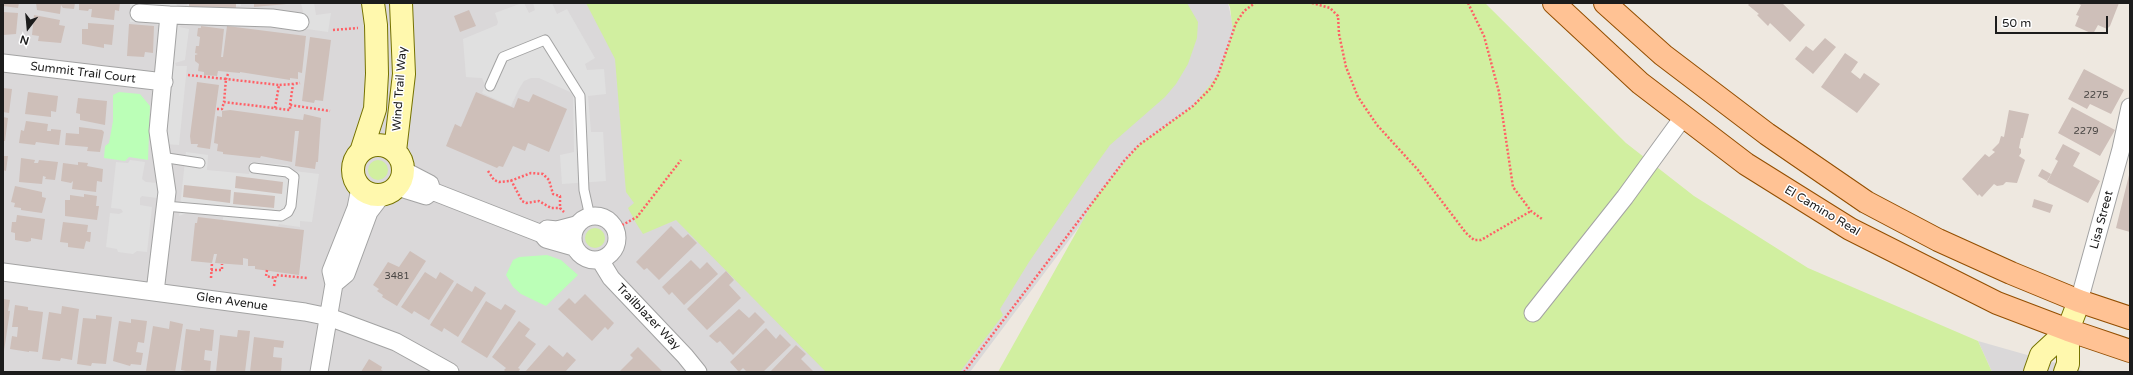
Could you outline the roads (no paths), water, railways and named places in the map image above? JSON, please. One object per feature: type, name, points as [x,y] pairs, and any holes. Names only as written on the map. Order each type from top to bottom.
[{"type":"main road","name":"El Camino Real","points":[[1554,3],[1640,83],[1746,164],[1850,229],[1997,303],[2068,330],[2130,351]]},
{"type":"main road","points":[[1605,3],[1663,55],[1767,134],[1866,202],[1938,240],[2010,274],[2079,301],[2130,318]]},
{"type":"street","name":"Wind Trail Way","points":[[360,188],[355,181],[352,172],[356,156],[362,149],[375,109],[377,74],[376,25],[373,3]]},
{"type":"street","name":"Wind Trail Way","points":[[362,149],[379,144],[388,146],[395,151],[404,74],[401,3]]},
{"type":"street","points":[[139,13],[272,18],[300,22]]},
{"type":"street","points":[[155,292],[167,192],[158,131],[164,82],[169,15]]},
{"type":"street","name":"Summit Trail Court","points":[[3,63],[164,82]]},
{"type":"street","name":"Lisa Street","points":[[2068,330],[2079,301],[2125,150],[2130,107]]},
{"type":"street","points":[[1533,313],[1625,197],[1684,116]]},
{"type":"street","points":[[334,284],[346,274],[369,212],[395,184],[401,158],[395,151]]},
{"type":"street","points":[[319,372],[334,284],[331,271],[356,208],[360,188],[374,195],[395,184],[426,196],[432,191],[542,234],[546,239],[574,247]]},
{"type":"street","points":[[542,234],[547,229],[557,230],[577,219],[604,218],[615,229],[617,240],[612,253],[600,260],[594,261],[582,257],[574,247],[573,241],[577,219]]},
{"type":"street","name":"Trailblazer Way","points":[[600,260],[611,278],[685,356],[698,372]]},
{"type":"street","name":"Glen Avenue","points":[[3,272],[305,312],[329,317],[396,342],[450,372]]},
{"type":"street","points":[[2035,372],[2041,355],[2068,330]]},
{"type":"street","points":[[2065,372],[2068,364],[2068,330]]},
{"type":"lane","points":[[490,86],[503,57],[545,40],[580,96],[584,190],[577,219]]},
{"type":"lane","points":[[161,157],[200,163]]},
{"type":"lane","points":[[165,206],[281,216],[288,212],[292,199],[294,177],[287,172],[254,168]]}]
